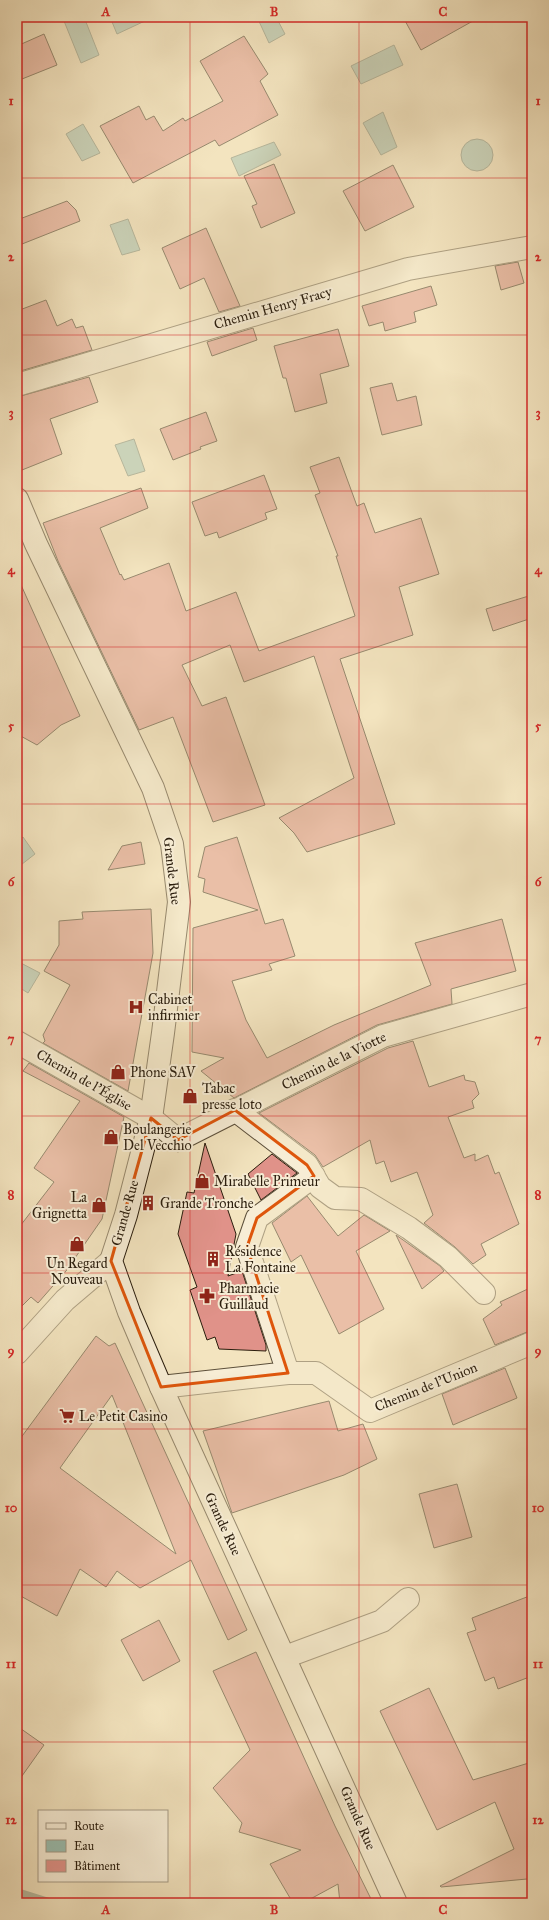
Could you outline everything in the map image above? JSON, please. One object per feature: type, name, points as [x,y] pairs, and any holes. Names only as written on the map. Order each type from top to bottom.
[{"type":"street","name":"Chemin Henry Fracy","points":[[17,384],[408,269],[532,247]]},
{"type":"street","name":"Grande Rue","points":[[17,499],[36,544],[153,788],[172,844],[179,902],[171,978],[151,1118],[126,1215],[110,1261],[129,1312],[161,1387],[396,1903]]},
{"type":"street","name":"Chemin de la Viotte","points":[[151,1118],[178,1140],[383,1036],[532,994]]},
{"type":"street","name":"Chemin de l'Église","points":[[17,1042],[151,1118]]},
{"type":"street","points":[[235,1110],[307,1165],[320,1187],[335,1198],[361,1199],[409,1228],[448,1257],[484,1293]]},
{"type":"street","points":[[288,1373],[247,1247],[257,1218],[314,1176]]},
{"type":"street","points":[[17,1353],[65,1300],[110,1261]]},
{"type":"street","name":"Chemin de l'Union","points":[[161,1387],[288,1373],[316,1373],[370,1411],[532,1343]]},
{"type":"street","points":[[285,1657],[382,1621],[408,1599]]},
{"type":"highlighted area","points":[[235,1110],[307,1165],[314,1176],[257,1218],[247,1247],[288,1373],[161,1387],[111,1261],[151,1118],[178,1140]]},
{"type":"water","points":[[84,17],[99,55],[81,63],[64,21]]},
{"type":"water","points":[[110,17],[146,17],[147,20],[117,34]]},
{"type":"water","points":[[257,17],[276,17],[285,34],[269,43]]},
{"type":"water","points":[[394,45],[403,65],[361,84],[351,66]]},
{"type":"water","points":[[383,112],[397,147],[381,155],[363,123]]},
{"type":"water","points":[[83,124],[100,153],[82,161],[66,134]]},
{"type":"water","points":[[474,139],[480,139],[489,143],[493,155],[489,167],[480,171],[474,171],[465,167],[461,158],[461,152],[465,143]]},
{"type":"water","points":[[274,142],[281,155],[239,176],[231,158]]},
{"type":"water","points":[[128,219],[140,250],[122,255],[110,225]]},
{"type":"water","points":[[134,439],[145,471],[128,476],[115,445]]},
{"type":"water","points":[[23,837],[35,854],[17,868],[17,841]]},
{"type":"water","points":[[17,961],[40,973],[28,993],[17,986]]},
{"type":"building","points":[[403,17],[480,17],[421,50]]},
{"type":"building","points":[[44,34],[57,65],[17,81],[17,46]]},
{"type":"building","points":[[244,36],[268,74],[260,81],[278,115],[219,146],[215,140],[133,183],[100,126],[139,106],[146,120],[154,116],[163,131],[183,118],[185,121],[223,101],[200,61]]},
{"type":"building","points":[[274,164],[295,213],[261,228],[252,206],[257,204],[244,176]]},
{"type":"building","points":[[393,165],[414,207],[365,231],[343,191]]},
{"type":"building","points":[[67,201],[76,210],[80,221],[17,246],[17,220]]},
{"type":"building","points":[[206,228],[240,306],[219,312],[204,278],[180,289],[162,248]]},
{"type":"building","points":[[518,262],[524,283],[501,290],[495,266]]},
{"type":"building","points":[[431,286],[437,305],[414,312],[416,322],[385,331],[383,322],[369,326],[362,306]]},
{"type":"building","points":[[46,300],[57,326],[72,319],[76,328],[83,326],[92,350],[17,372],[17,311]]},
{"type":"building","points":[[253,328],[257,340],[212,356],[207,342]]},
{"type":"building","points":[[338,329],[349,366],[320,374],[327,403],[295,412],[286,378],[283,378],[274,346]]},
{"type":"building","points":[[89,377],[98,402],[50,419],[62,454],[22,470],[17,457],[17,397]]},
{"type":"building","points":[[392,383],[397,401],[416,396],[422,425],[382,435],[370,388]]},
{"type":"building","points":[[206,412],[217,441],[200,447],[201,449],[173,460],[160,429]]},
{"type":"building","points":[[339,457],[357,506],[364,503],[375,533],[421,518],[439,574],[399,587],[413,635],[340,659],[395,824],[307,852],[294,833],[279,818],[354,778],[314,656],[244,682],[230,645],[182,665],[202,706],[226,697],[265,805],[213,822],[173,717],[139,730],[58,561],[43,523],[141,488],[148,508],[100,528],[120,575],[121,574],[124,580],[169,563],[186,611],[236,592],[259,651],[355,616],[336,556],[338,556],[315,495],[320,493],[310,467]]},
{"type":"building","points":[[264,475],[277,509],[265,513],[267,519],[219,538],[217,532],[205,536],[192,502]]},
{"type":"building","points":[[17,576],[80,716],[61,725],[37,745],[17,734]]},
{"type":"building","points":[[532,595],[532,618],[493,631],[486,609]]},
{"type":"building","points":[[237,837],[265,924],[283,919],[295,956],[269,964],[272,970],[232,981],[246,1020],[267,1058],[334,1025],[431,985],[415,943],[502,919],[516,971],[451,989],[452,1004],[377,1025],[234,1098],[201,1071],[224,1058],[192,1052],[193,928],[258,910],[203,892],[205,879],[198,877],[205,847]]},
{"type":"building","points":[[141,842],[145,864],[108,870],[122,846]]},
{"type":"building","points":[[151,909],[153,953],[128,1091],[43,1043],[45,1041],[43,1035],[70,985],[44,971],[59,945],[59,921],[83,919],[82,912]]},
{"type":"building","points":[[413,1041],[429,1087],[464,1075],[465,1080],[475,1082],[479,1094],[472,1101],[474,1108],[448,1117],[464,1158],[475,1154],[475,1161],[488,1155],[495,1174],[499,1172],[519,1224],[481,1244],[486,1255],[473,1264],[455,1247],[424,1223],[433,1215],[417,1172],[391,1182],[384,1161],[376,1164],[370,1140],[323,1167],[315,1155],[259,1113],[388,1048]]},
{"type":"building","points":[[29,1063],[124,1117],[102,1219],[66,1271],[38,1303],[31,1297],[17,1311],[17,1230],[54,1182],[34,1168],[80,1101],[23,1071]]},
{"type":"building","name":"Résidence La Fontaine","points":[[205,1143],[236,1234],[228,1276],[242,1271],[266,1345],[266,1351],[219,1349],[215,1337],[207,1340],[190,1290],[197,1287],[178,1234],[187,1192],[194,1193]]},
{"type":"building","points":[[272,1154],[297,1173],[261,1200],[248,1174]]},
{"type":"building","points":[[307,1196],[338,1236],[364,1215],[390,1231],[356,1251],[384,1309],[339,1334],[301,1255],[291,1262],[272,1223]]},
{"type":"building","points":[[396,1235],[440,1266],[444,1271],[422,1289]]},
{"type":"building","points":[[532,1287],[532,1330],[495,1345],[483,1319],[502,1305],[500,1302]]},
{"type":"building","points":[[96,1336],[109,1346],[115,1343],[247,1630],[228,1640],[191,1560],[140,1588],[117,1571],[106,1587],[80,1569],[57,1616],[17,1594],[17,1443]],"holes":[[[112,1395],[176,1554],[60,1468]]]},
{"type":"building","points":[[505,1368],[517,1398],[453,1425],[442,1394]]},
{"type":"building","points":[[329,1401],[338,1431],[363,1424],[377,1459],[344,1475],[232,1513],[203,1431]]},
{"type":"building","points":[[457,1484],[472,1537],[434,1548],[419,1494]]},
{"type":"building","points":[[532,1595],[532,1676],[498,1689],[494,1677],[485,1681],[467,1633],[476,1630],[472,1618]]},
{"type":"building","points":[[159,1620],[180,1661],[143,1681],[121,1640]]},
{"type":"building","points":[[256,1652],[335,1826],[373,1903],[340,1903],[338,1884],[303,1903],[293,1903],[270,1864],[301,1850],[239,1832],[242,1823],[213,1788],[250,1750],[213,1671]]},
{"type":"building","points":[[429,1688],[473,1780],[532,1762],[532,1890],[527,1879],[440,1886],[514,1849],[495,1802],[437,1830],[380,1711]]},
{"type":"building","points":[[17,1726],[44,1745],[17,1783]]},
{"type":"waterway","points":[[17,1892],[52,1903]]},
{"type":"place","name":"Cabinet infirmier","points":[[136,1007]]},
{"type":"place","name":"Phone SAV","points":[[118,1072]]},
{"type":"place","name":"Tabac presse loto","points":[[190,1096]]},
{"type":"place","name":"Boulangerie Del Vecchio","points":[[111,1137]]},
{"type":"place","name":"Mirabelle Primeur","points":[[202,1181]]},
{"type":"place","name":"Grande Tronche","points":[[148,1203]]},
{"type":"place","name":"La Grignetta","points":[[99,1205]]},
{"type":"place","name":"Un Regard Nouveau","points":[[77,1244]]},
{"type":"place","name":"Résidence La Fontaine","points":[[213,1259]]},
{"type":"place","name":"Pharmacie Guillaud","points":[[207,1296]]},
{"type":"place","name":"Le Petit Casino","points":[[67,1416]]}]
